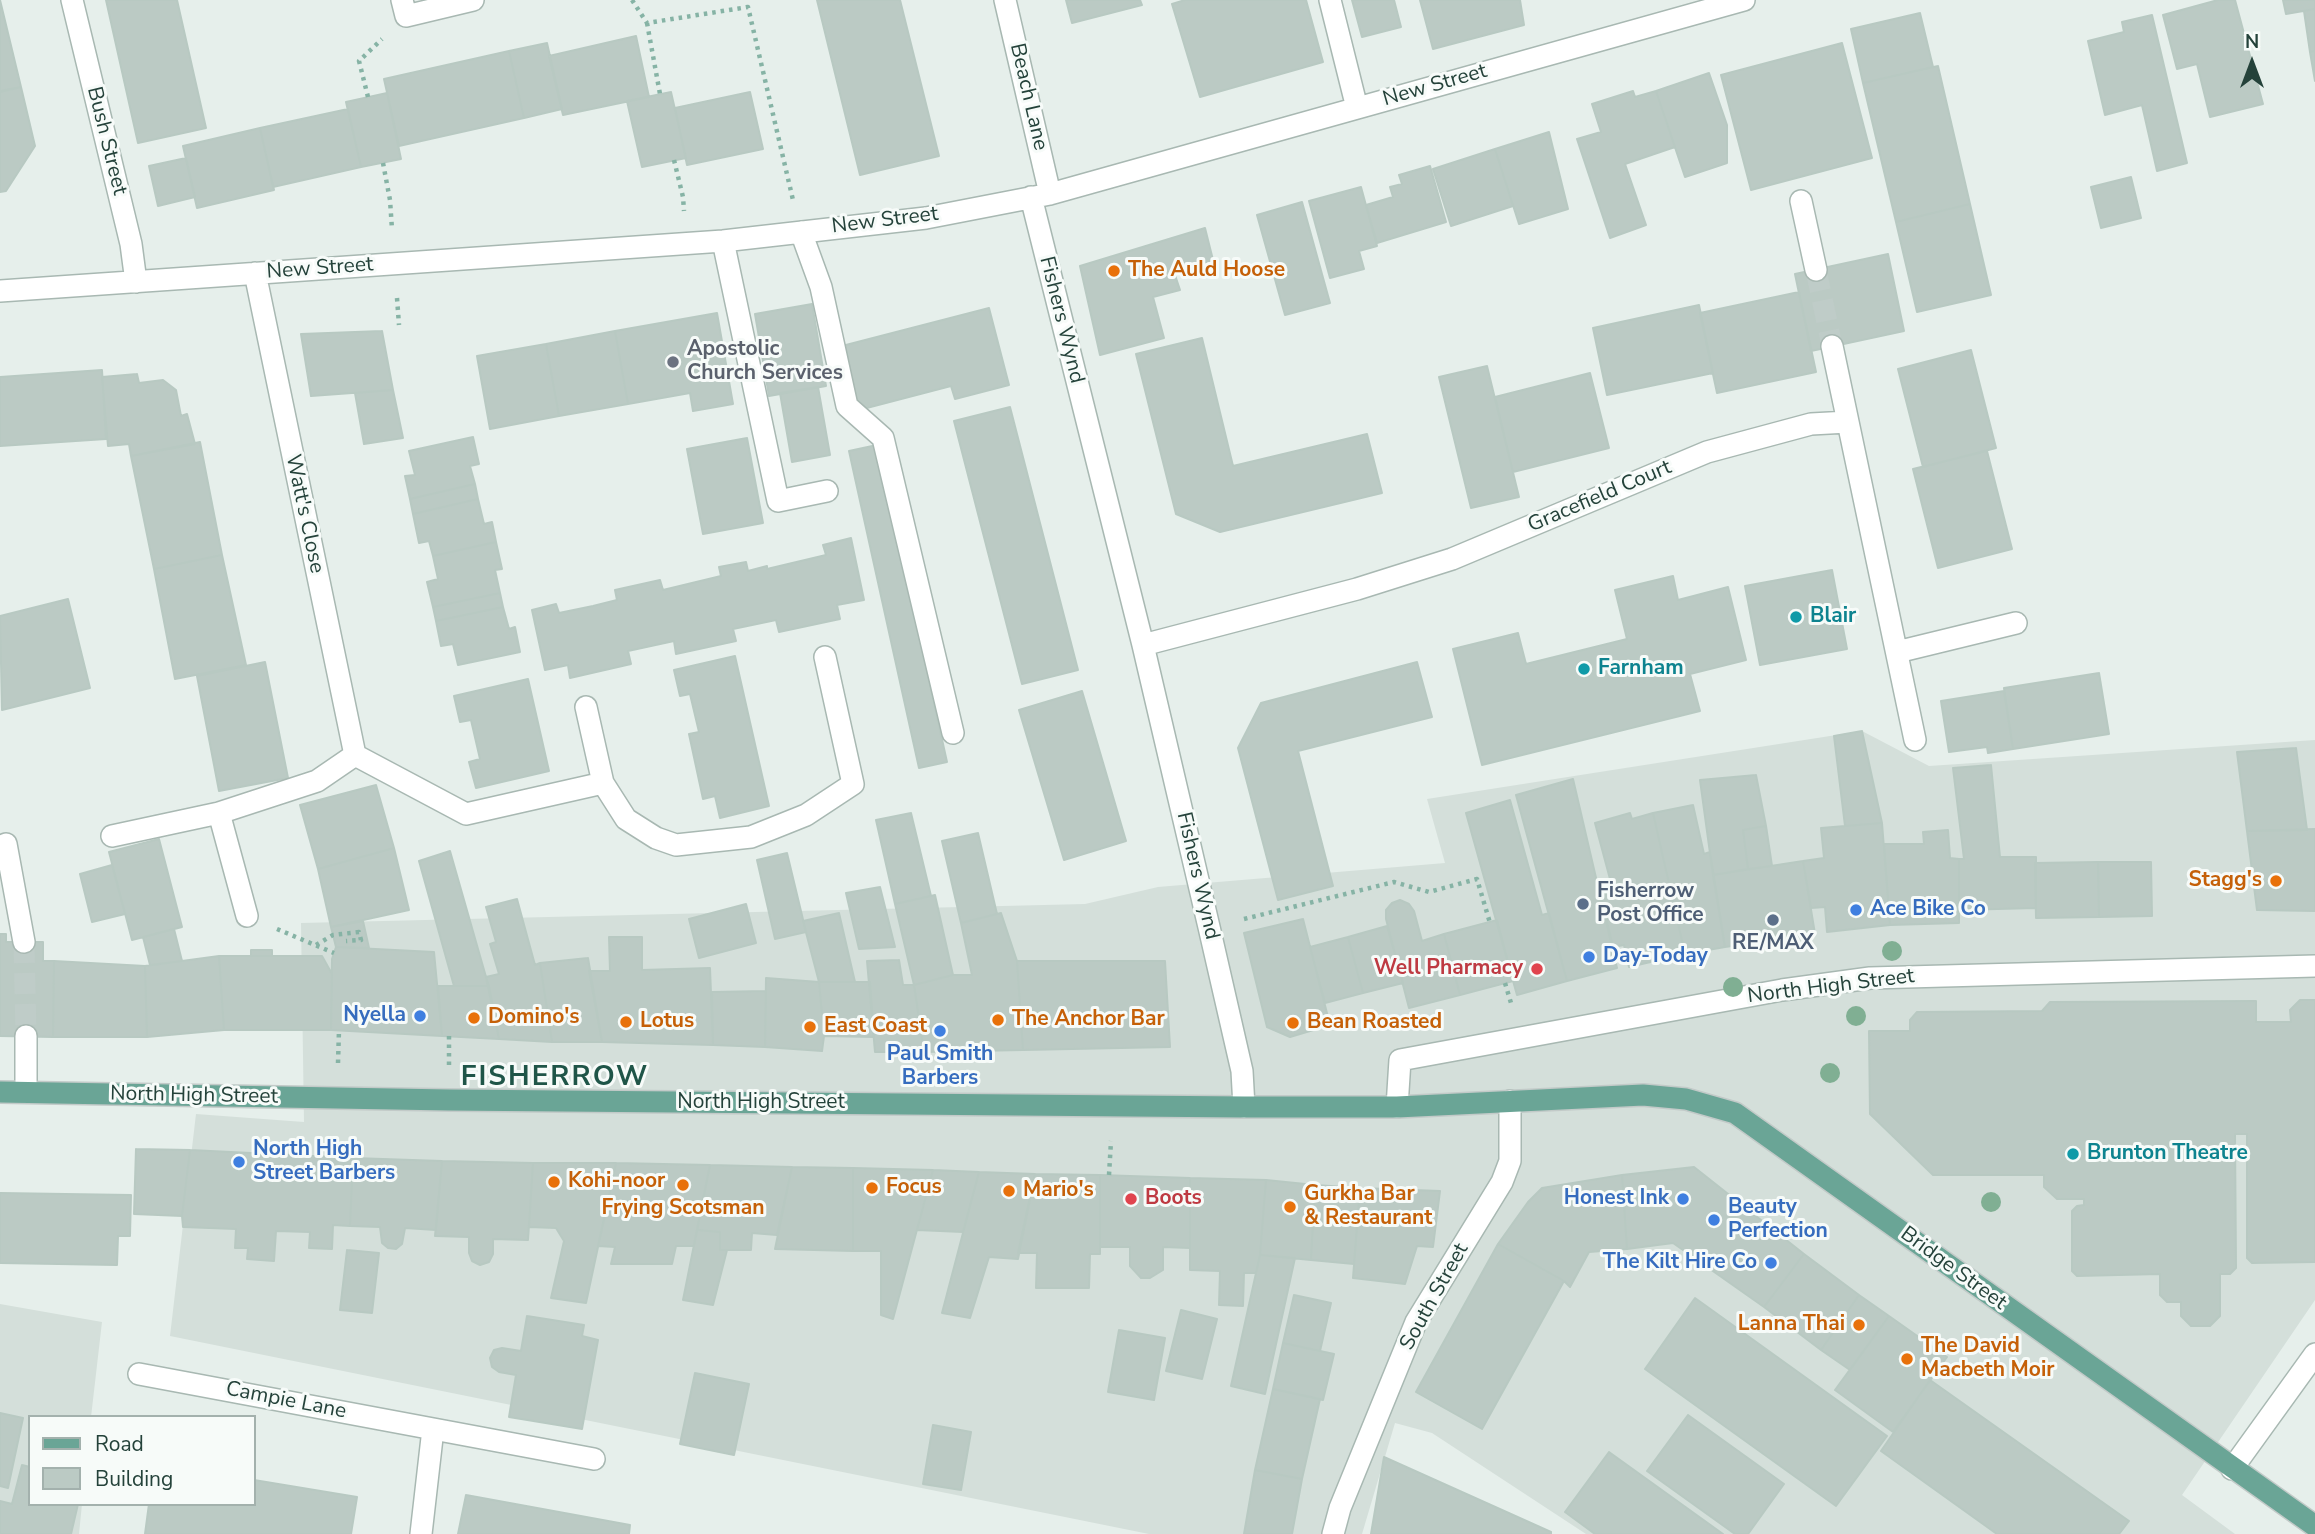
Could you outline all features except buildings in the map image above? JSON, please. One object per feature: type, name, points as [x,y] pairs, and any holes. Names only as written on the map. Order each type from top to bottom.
[{"type":"main road","name":"North High Street","points":[[0,1092],[374,1099],[1244,1107],[1397,1107],[1643,1095],[1686,1099]]},
{"type":"main road","name":"Bridge Street","points":[[1686,1099],[1735,1112],[2315,1526]]},
{"type":"street","name":"Bush Street","points":[[72,0],[131,244],[135,282]]},
{"type":"street","points":[[404,8],[473,0]]},
{"type":"street","name":"Beach Lane","points":[[1005,0],[1040,195]]},
{"type":"street","points":[[1330,0],[1357,108]]},
{"type":"street","name":"New Street","points":[[0,290],[723,241],[926,218],[1040,195],[1744,0]]},
{"type":"street","name":"Fishers Wynd","points":[[1040,195],[1242,1072],[1244,1107]]},
{"type":"street","points":[[1801,201],[1816,270]]},
{"type":"street","points":[[801,232],[821,287],[847,406],[883,438],[953,733]]},
{"type":"street","points":[[723,241],[778,501],[827,491]]},
{"type":"street","name":"Watt's Close","points":[[255,273],[355,755]]},
{"type":"street","points":[[1832,346],[1915,740]]},
{"type":"street","name":"Gracefield Court","points":[[1143,645],[1357,589],[1452,559],[1707,452],[1811,425],[1848,422]]},
{"type":"street","points":[[1897,652],[2016,623]]},
{"type":"street","points":[[586,707],[603,783],[626,819],[656,838],[676,845],[751,837],[806,815],[853,784],[825,657]]},
{"type":"street","points":[[113,836],[219,813],[317,781],[355,755],[466,814],[603,783]]},
{"type":"street","points":[[219,813],[247,916]]},
{"type":"street","points":[[6,844],[24,942]]},
{"type":"street","name":"North High Street","points":[[1397,1107],[1400,1060],[1782,990],[1870,978],[2315,966]]},
{"type":"street","points":[[26,1036],[26,1092]]},
{"type":"street","name":"South Street","points":[[1333,1534],[1340,1508],[1416,1322],[1502,1182],[1510,1161],[1510,1101]]},
{"type":"street","points":[[2232,1469],[2315,1354]]},
{"type":"street","name":"Campie Lane","points":[[139,1374],[594,1459]]},
{"type":"street","points":[[422,1534],[433,1429]]},
{"type":"path","points":[[632,0],[647,23],[660,94]]},
{"type":"path","points":[[647,23],[748,7],[801,232]]},
{"type":"path","points":[[368,97],[359,61],[404,8]]},
{"type":"path","points":[[674,160],[683,197],[686,243]]},
{"type":"path","points":[[1209,927],[1394,882],[1429,892],[1477,879],[1490,923]]},
{"type":"path","points":[[247,916],[334,953]]},
{"type":"path","points":[[316,945],[333,935],[359,932],[361,940],[345,941]]},
{"type":"shaded area","points":[[1862,731],[1929,766],[2315,740],[2315,1300],[2182,1495],[2235,1534],[1586,1534],[1432,1433],[1395,1423],[1362,1534],[1149,1534],[170,1336],[196,1114],[304,1122],[301,923],[1085,904],[1158,887],[1445,863],[1427,799]]},
{"type":"shaded area","points":[[0,1304],[102,1322],[91,1415],[28,1415],[28,1506],[82,1506],[79,1534],[0,1534]]},
{"type":"tunnel","points":[[1816,270],[1832,346]]},
{"type":"tunnel","points":[[24,942],[26,1036]]},
{"type":"place","name":"The Auld Hoose","points":[[1114,271]]},
{"type":"place","name":"Apostolic Church Services","points":[[673,362]]},
{"type":"place","name":"Blair","points":[[1796,617]]},
{"type":"place","name":"Farnham","points":[[1584,669]]},
{"type":"place","name":"Stagg's","points":[[2276,881]]},
{"type":"place","name":"Fisherrow Post Office","points":[[1583,904]]},
{"type":"place","name":"Ace Bike Co","points":[[1856,910]]},
{"type":"place","name":"RE/MAX","points":[[1773,920]]},
{"type":"place","name":"Day-Today","points":[[1589,957]]},
{"type":"place","name":"Well Pharmacy","points":[[1537,969]]},
{"type":"place","name":"Nyella","points":[[420,1016]]},
{"type":"place","name":"Domino's","points":[[474,1018]]},
{"type":"place","name":"The Anchor Bar","points":[[998,1020]]},
{"type":"place","name":"Lotus","points":[[626,1022]]},
{"type":"place","name":"Bean Roasted","points":[[1293,1023]]},
{"type":"place","name":"East Coast","points":[[810,1027]]},
{"type":"place","name":"Paul Smith Barbers","points":[[940,1031]]},
{"type":"place","name":"Brunton Theatre","points":[[2073,1154]]},
{"type":"place","name":"North High Street Barbers","points":[[239,1162]]},
{"type":"place","name":"Kohi-noor","points":[[554,1182]]},
{"type":"place","name":"Frying Scotsman","points":[[683,1185]]},
{"type":"place","name":"Focus","points":[[872,1188]]},
{"type":"place","name":"Mario's","points":[[1009,1191]]},
{"type":"place","name":"Boots","points":[[1131,1199]]},
{"type":"place","name":"Honest Ink","points":[[1683,1199]]},
{"type":"place","name":"Gurkha Bar & Restaurant","points":[[1290,1207]]},
{"type":"place","name":"Beauty Perfection","points":[[1714,1220]]},
{"type":"place","name":"The Kilt Hire Co","points":[[1771,1263]]},
{"type":"place","name":"Lanna Thai","points":[[1859,1325]]},
{"type":"place","name":"The David Macbeth Moir","points":[[1907,1359]]},
{"type":"district","name":"FISHERROW","points":[[555,1078]]}]
